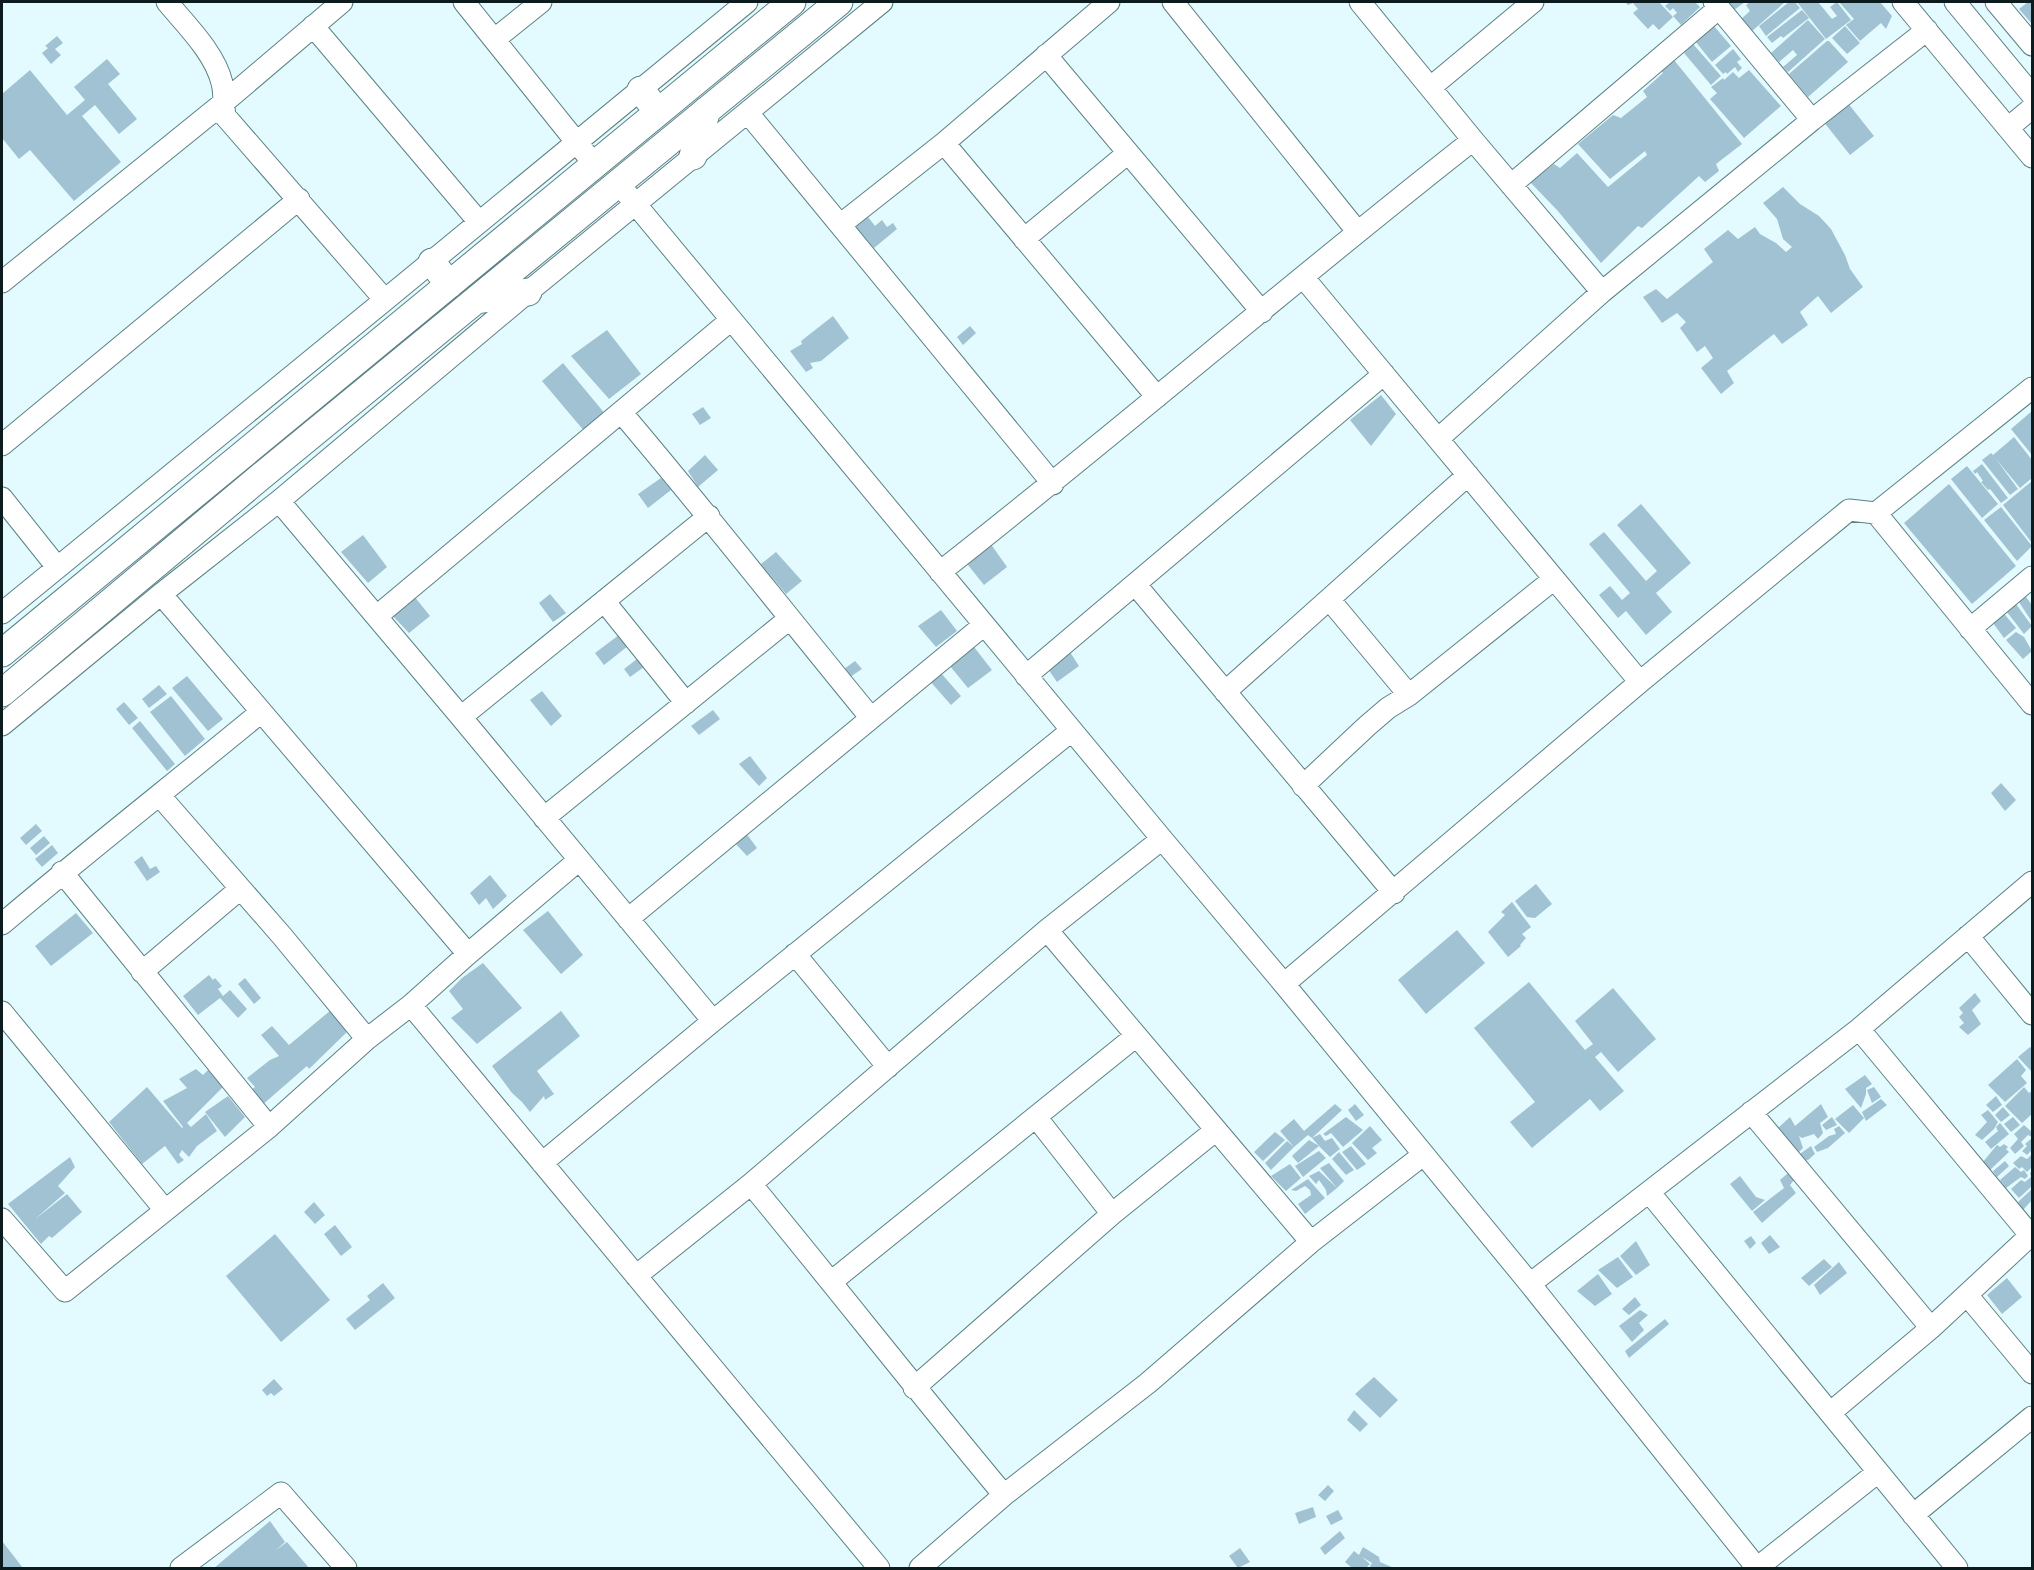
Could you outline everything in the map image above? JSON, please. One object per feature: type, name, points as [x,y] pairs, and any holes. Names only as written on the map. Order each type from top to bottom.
[{"type":"main road","points":[[2,653],[792,2]]},
{"type":"main road","points":[[2,693],[476,300],[626,193],[707,110],[839,2]]},
{"type":"main road","points":[[641,90],[658,112]]},
{"type":"main road","points":[[693,156],[707,110]]},
{"type":"main road","points":[[432,262],[448,285]]},
{"type":"main road","points":[[476,300],[528,292]]},
{"type":"main road","points":[[155,526],[155,535],[160,543],[168,548],[177,548]]},
{"type":"main road","points":[[114,560],[123,560],[131,564],[137,571],[138,580]]},
{"type":"street","points":[[167,2],[203,46],[214,64],[222,84],[222,104],[225,116],[385,300]]},
{"type":"street","points":[[464,2],[594,164]]},
{"type":"street","points":[[495,39],[541,2]]},
{"type":"street","points":[[2,613],[747,2]]},
{"type":"street","points":[[2,725],[161,594],[279,501],[528,292],[626,193],[693,156],[882,2]]},
{"type":"street","points":[[840,225],[944,143],[1109,2]]},
{"type":"street","points":[[1173,2],[1357,231]]},
{"type":"street","points":[[1360,2],[1602,292]]},
{"type":"street","points":[[1431,87],[1533,2]]},
{"type":"street","points":[[1903,2],[2032,157]]},
{"type":"street","points":[[1955,2],[2032,95]]},
{"type":"street","points":[[2005,4],[2032,45]]},
{"type":"street","points":[[2,282],[222,104],[313,26],[332,5]]},
{"type":"street","points":[[1511,185],[1717,5],[1812,120]]},
{"type":"street","points":[[313,26],[480,222]]},
{"type":"street","points":[[1438,439],[1602,292],[1812,120],[1927,30]]},
{"type":"street","points":[[1046,55],[1262,312]]},
{"type":"street","points":[[2008,128],[2032,108]]},
{"type":"street","points":[[748,113],[1053,484]]},
{"type":"street","points":[[940,572],[1053,484],[1357,231],[1473,140]]},
{"type":"street","points":[[944,143],[1157,398]]},
{"type":"street","points":[[1024,239],[1128,153]]},
{"type":"street","points":[[626,193],[1284,984],[1530,1284],[1757,1568],[1878,1472]]},
{"type":"street","points":[[2,445],[299,199]]},
{"type":"street","points":[[1303,277],[1640,682]]},
{"type":"street","points":[[377,616],[731,320]]},
{"type":"street","points":[[1026,676],[1384,374]]},
{"type":"street","points":[[1875,513],[2032,388]]},
{"type":"street","points":[[621,412],[709,516],[789,619],[872,718]]},
{"type":"street","points":[[1225,692],[1468,475]]},
{"type":"street","points":[[2,498],[57,567]]},
{"type":"street","points":[[279,501],[713,1021]]},
{"type":"street","points":[[1284,984],[1640,682],[1849,510],[1875,513],[2032,704]]},
{"type":"street","points":[[461,717],[709,516]]},
{"type":"street","points":[[1970,629],[2032,577]]},
{"type":"street","points":[[1303,786],[1388,708],[1409,695],[1554,579]]},
{"type":"street","points":[[1135,584],[1394,893]]},
{"type":"street","points":[[161,594],[468,954]]},
{"type":"street","points":[[1329,599],[1409,695]]},
{"type":"street","points":[[604,601],[686,703]]},
{"type":"street","points":[[544,818],[789,619]]},
{"type":"street","points":[[628,919],[984,625]]},
{"type":"street","points":[[2,924],[62,872],[160,796],[261,712]]},
{"type":"street","points":[[542,1163],[1071,730]]},
{"type":"street","points":[[160,796],[282,936],[367,1040]]},
{"type":"street","points":[[636,1276],[751,1184],[1047,930],[1162,839]]},
{"type":"street","points":[[2,1219],[65,1291],[269,1127],[367,1040],[579,860]]},
{"type":"street","points":[[62,872],[269,1127]]},
{"type":"street","points":[[1530,1284],[1858,1029],[2032,882]]},
{"type":"street","points":[[142,972],[240,889]]},
{"type":"street","points":[[1047,930],[1311,1242]]},
{"type":"street","points":[[1968,936],[2032,1014]]},
{"type":"street","points":[[795,954],[888,1067]]},
{"type":"street","points":[[411,1005],[879,1569]]},
{"type":"street","points":[[2,1012],[165,1210]]},
{"type":"street","points":[[1830,1413],[1931,1328],[2032,1235],[1858,1029]]},
{"type":"street","points":[[831,1282],[1136,1036]]},
{"type":"street","points":[[1751,1112],[1931,1328]]},
{"type":"street","points":[[1036,1117],[1112,1214]]},
{"type":"street","points":[[914,1388],[1112,1214],[1216,1130]]},
{"type":"street","points":[[920,1569],[1004,1495],[1148,1383],[1311,1242],[1423,1155]]},
{"type":"street","points":[[751,1184],[914,1388],[1004,1495]]},
{"type":"street","points":[[1649,1192],[1957,1569]]},
{"type":"street","points":[[1966,1295],[2032,1373]]},
{"type":"street","points":[[1913,1515],[2032,1417]]},
{"type":"street","points":[[181,1569],[281,1493],[346,1569]]},
{"type":"building","points":[[1625,2],[1659,2],[1673,17],[1659,30],[1653,24],[1648,29],[1633,13],[1638,9],[1633,3],[1628,5]]},
{"type":"building","points":[[1670,2],[1695,2],[1700,7],[1681,25],[1673,16],[1677,13],[1673,8],[1670,11],[1665,6]]},
{"type":"building","points":[[1727,2],[1745,2],[1734,10]]},
{"type":"building","points":[[1750,2],[1785,2],[1751,32],[1740,20],[1750,11],[1746,5]]},
{"type":"building","points":[[1789,2],[1795,2],[1800,8],[1766,36],[1759,26]]},
{"type":"building","points":[[1797,2],[1818,2],[1832,19],[1837,16],[1830,7],[1837,2],[1851,20],[1826,39]]},
{"type":"building","points":[[1839,2],[1880,2],[1892,16],[1886,29],[1881,23],[1860,41],[1846,25],[1854,19]]},
{"type":"building","points":[[2028,2],[2032,2],[2032,24],[2019,9]]},
{"type":"building","points":[[1802,10],[1809,18],[1783,38],[1781,36],[1772,43],[1767,37]]},
{"type":"building","points":[[1808,20],[1825,39],[1788,72],[1783,67],[1797,55],[1793,50],[1779,62],[1771,53]]},
{"type":"building","points":[[1714,26],[1731,46],[1712,62],[1695,41]]},
{"type":"building","points":[[1845,26],[1860,43],[1847,54],[1832,38]]},
{"type":"building","points":[[57,36],[63,43],[55,49],[61,55],[51,64],[42,53],[48,48],[45,46]]},
{"type":"building","points":[[1827,41],[1848,62],[1808,97],[1789,74]]},
{"type":"building","points":[[1693,44],[1721,76],[1711,85],[1684,53]]},
{"type":"building","points":[[1733,49],[1741,59],[1737,62],[1742,68],[1738,72],[1735,67],[1727,74],[1726,72],[1723,74],[1715,65]]},
{"type":"building","points":[[107,59],[120,74],[108,84],[137,119],[119,134],[95,105],[82,116],[121,162],[74,201],[30,150],[19,159],[2,138],[2,94],[30,70],[67,115],[85,100],[74,87]]},
{"type":"building","points":[[1674,60],[1742,144],[1716,164],[1719,171],[1705,182],[1699,176],[1642,228],[1638,226],[1601,263],[1557,210],[1530,182],[1554,164],[1560,168],[1577,153],[1608,187],[1647,155],[1645,151],[1610,179],[1578,144],[1613,115],[1621,118],[1647,97],[1643,91]]},
{"type":"building","points":[[1749,70],[1781,106],[1744,138],[1710,99],[1717,93],[1711,87],[1723,78],[1724,80],[1733,72],[1739,78]]},
{"type":"building","points":[[1847,102],[1874,136],[1850,155],[1823,121]]},
{"type":"building","points":[[1783,187],[1800,204],[1819,216],[1831,229],[1850,269],[1863,287],[1831,313],[1818,296],[1800,312],[1808,325],[1782,344],[1774,334],[1727,371],[1734,383],[1721,394],[1701,368],[1713,358],[1705,346],[1697,352],[1680,328],[1686,322],[1677,313],[1662,323],[1643,297],[1656,289],[1667,299],[1713,262],[1704,249],[1728,230],[1738,239],[1755,227],[1760,234],[1786,252],[1792,247],[1783,239],[1777,219],[1763,203]]},
{"type":"building","points":[[868,217],[875,226],[882,220],[887,227],[893,223],[897,229],[874,248],[856,227]]},
{"type":"building","points":[[833,316],[849,338],[821,361],[810,363],[813,368],[806,372],[790,351],[802,344],[801,341]]},
{"type":"building","points":[[970,326],[976,333],[963,345],[957,337]]},
{"type":"building","points":[[607,330],[641,374],[609,399],[571,356]]},
{"type":"building","points":[[563,363],[606,415],[585,432],[542,381]]},
{"type":"building","points":[[1381,395],[1396,414],[1371,446],[1350,420]]},
{"type":"building","points":[[703,407],[711,418],[700,425],[692,414]]},
{"type":"building","points":[[2032,411],[2032,455],[2011,429]]},
{"type":"building","points":[[2014,437],[2032,460],[2032,478],[2020,488],[1996,459],[2018,489],[2010,495],[1982,460],[1991,453],[1993,455]]},
{"type":"building","points":[[705,455],[718,470],[698,487],[688,471]]},
{"type":"building","points":[[1982,464],[2008,498],[2001,503],[1981,482],[1983,481],[1977,472],[1975,474],[1973,471]]},
{"type":"building","points":[[1967,466],[1998,504],[1982,518],[1951,479]]},
{"type":"building","points":[[661,478],[671,490],[648,508],[638,494]]},
{"type":"building","points":[[2032,481],[2032,543],[2003,505]]},
{"type":"building","points":[[1949,484],[2016,566],[1972,604],[1904,523]]},
{"type":"building","points":[[1641,504],[1691,563],[1656,593],[1672,612],[1646,635],[1626,611],[1618,618],[1599,595],[1610,586],[1622,600],[1630,593],[1589,544],[1604,532],[1646,581],[1657,571],[1617,525]]},
{"type":"building","points":[[2001,507],[2032,546],[2017,561],[1984,520]]},
{"type":"building","points":[[363,535],[387,567],[368,583],[341,552]]},
{"type":"building","points":[[988,540],[1007,567],[984,585],[964,560]]},
{"type":"building","points":[[776,552],[802,581],[786,594],[761,564]]},
{"type":"building","points":[[550,594],[566,613],[553,622],[539,603]]},
{"type":"building","points":[[414,596],[430,616],[409,633],[391,614]]},
{"type":"building","points":[[2026,597],[2032,605],[2032,622],[2019,602]]},
{"type":"building","points":[[2013,600],[2032,626],[2024,634],[2003,607]]},
{"type":"building","points":[[941,610],[957,631],[936,647],[918,626]]},
{"type":"building","points":[[2001,610],[2016,628],[2004,638],[1990,619]]},
{"type":"building","points":[[2016,632],[2024,637],[2032,651],[2023,659],[2006,640]]},
{"type":"building","points":[[619,635],[628,646],[604,665],[595,653]]},
{"type":"building","points":[[974,647],[992,670],[968,688],[950,666]]},
{"type":"building","points":[[1068,649],[1079,666],[1057,682],[1046,666]]},
{"type":"building","points":[[637,659],[644,667],[630,677],[624,669]]},
{"type":"building","points":[[855,661],[862,669],[850,677],[844,669]]},
{"type":"building","points":[[940,672],[961,696],[951,705],[929,680]]},
{"type":"building","points":[[187,676],[223,719],[208,731],[172,688]]},
{"type":"building","points":[[159,685],[167,694],[149,708],[142,699]]},
{"type":"building","points":[[542,691],[562,716],[551,726],[530,700]]},
{"type":"building","points":[[171,696],[205,739],[185,756],[150,712]]},
{"type":"building","points":[[124,702],[138,718],[129,725],[116,709]]},
{"type":"building","points":[[713,710],[720,719],[699,735],[691,726]]},
{"type":"building","points":[[140,721],[175,764],[167,771],[132,728]]},
{"type":"building","points":[[750,756],[767,778],[759,786],[739,764]]},
{"type":"building","points":[[2001,783],[2016,800],[2005,811],[1991,793]]},
{"type":"building","points":[[36,824],[42,831],[26,845],[20,838]]},
{"type":"building","points":[[746,833],[757,848],[747,856],[734,842]]},
{"type":"building","points":[[44,836],[50,843],[36,855],[30,848]]},
{"type":"building","points":[[52,845],[58,853],[42,867],[35,859]]},
{"type":"building","points":[[142,856],[150,869],[156,866],[160,872],[147,881],[134,862]]},
{"type":"building","points":[[490,875],[507,896],[493,909],[486,898],[479,905],[470,893]]},
{"type":"building","points":[[1536,884],[1552,904],[1535,918],[1527,917],[1515,901]]},
{"type":"building","points":[[1512,902],[1531,927],[1522,934],[1526,938],[1521,946],[1508,957],[1488,932],[1505,915],[1501,912]]},
{"type":"building","points":[[548,911],[583,955],[561,974],[523,930]]},
{"type":"building","points":[[76,913],[93,933],[51,966],[35,946]]},
{"type":"building","points":[[1457,930],[1485,963],[1426,1014],[1398,980]]},
{"type":"building","points":[[483,963],[522,1008],[477,1044],[451,1018],[463,1009],[449,991]]},
{"type":"building","points":[[209,975],[222,986],[218,989],[223,996],[230,990],[247,1009],[238,1018],[220,998],[198,1015],[183,996]]},
{"type":"building","points":[[245,978],[261,998],[254,1004],[238,984]]},
{"type":"building","points":[[1529,982],[1585,1050],[1593,1044],[1575,1021],[1613,988],[1656,1039],[1618,1072],[1601,1052],[1595,1057],[1624,1091],[1600,1111],[1590,1099],[1532,1148],[1510,1122],[1535,1102],[1474,1028]]},
{"type":"building","points":[[1975,993],[1981,1001],[1972,1010],[1981,1024],[1968,1035],[1959,1027],[1964,1023],[1959,1017],[1963,1013],[1959,1008]]},
{"type":"building","points":[[331,1010],[347,1032],[309,1069],[307,1066],[261,1106],[251,1090],[255,1087],[247,1078],[270,1060],[279,1056],[261,1035],[272,1026],[289,1045]]},
{"type":"building","points":[[561,1011],[580,1036],[537,1071],[554,1094],[545,1100],[544,1096],[530,1112],[492,1066]]},
{"type":"building","points":[[2030,1047],[2032,1049],[2032,1072],[2018,1057]]},
{"type":"building","points":[[2017,1059],[2026,1070],[2021,1076],[2027,1083],[2005,1102],[1988,1085]]},
{"type":"building","points":[[196,1069],[203,1075],[208,1070],[223,1087],[187,1123],[191,1127],[206,1114],[217,1131],[197,1146],[189,1157],[182,1150],[179,1155],[184,1160],[178,1164],[165,1146],[142,1164],[109,1122],[147,1087],[182,1128],[163,1101],[187,1088],[179,1079]]},
{"type":"building","points":[[1865,1075],[1872,1084],[1866,1088],[1861,1108],[1845,1089]]},
{"type":"building","points":[[1874,1087],[1881,1097],[1872,1103],[1867,1090]]},
{"type":"building","points":[[2024,1087],[2029,1093],[2032,1091],[2032,1114],[2022,1123],[2005,1106]]},
{"type":"building","points":[[228,1096],[245,1117],[225,1137],[205,1112]]},
{"type":"building","points":[[1996,1096],[2002,1105],[1993,1112],[1986,1105]]},
{"type":"building","points":[[1881,1099],[1887,1105],[1866,1121],[1862,1112]]},
{"type":"building","points":[[1335,1104],[1342,1110],[1312,1138],[1308,1135],[1294,1147],[1280,1131],[1294,1119],[1304,1131]]},
{"type":"building","points":[[1355,1104],[1364,1115],[1356,1121],[1348,1110]]},
{"type":"building","points":[[1821,1104],[1828,1117],[1820,1123],[1823,1133],[1818,1139],[1814,1134],[1802,1138],[1799,1136],[1803,1148],[1797,1154],[1778,1128],[1790,1117],[1795,1126]]},
{"type":"building","points":[[1853,1105],[1864,1118],[1849,1133],[1835,1119]]},
{"type":"building","points":[[2003,1107],[2010,1115],[2001,1122],[1995,1115]]},
{"type":"building","points":[[1988,1110],[1998,1122],[1982,1140],[1975,1135],[1987,1122],[1981,1115]]},
{"type":"building","points":[[1346,1117],[1363,1130],[1343,1147],[1331,1133],[1326,1136],[1323,1134]]},
{"type":"building","points":[[1832,1117],[1837,1125],[1826,1130],[1822,1125]]},
{"type":"building","points":[[2013,1117],[2020,1125],[2011,1132],[2004,1124]]},
{"type":"building","points":[[2000,1123],[2009,1134],[1991,1149],[1985,1142],[1998,1131],[1996,1127]]},
{"type":"building","points":[[2024,1125],[2032,1132],[2032,1137],[2028,1135],[2021,1142],[2024,1146],[2015,1154],[2010,1148],[2018,1139],[2014,1134]]},
{"type":"building","points":[[1370,1126],[1382,1140],[1372,1148],[1377,1153],[1368,1160],[1352,1143]]},
{"type":"building","points":[[1839,1126],[1845,1133],[1828,1148],[1817,1152],[1814,1147],[1829,1136],[1836,1134],[1834,1129]]},
{"type":"building","points":[[1275,1132],[1285,1140],[1263,1161],[1254,1152]]},
{"type":"building","points":[[1320,1134],[1325,1141],[1332,1138],[1340,1149],[1330,1157],[1312,1138]]},
{"type":"building","points":[[2032,1138],[2032,1150],[2027,1155],[2022,1151],[2027,1146],[2025,1144]]},
{"type":"building","points":[[1309,1140],[1319,1146],[1298,1163],[1292,1156]]},
{"type":"building","points":[[1287,1141],[1294,1147],[1271,1170],[1265,1163]]},
{"type":"building","points":[[2004,1144],[2008,1147],[2006,1149],[2009,1152],[1990,1170],[1982,1163],[1997,1145],[2000,1147]]},
{"type":"building","points":[[1351,1146],[1366,1164],[1357,1170],[1342,1152]]},
{"type":"building","points":[[1811,1146],[1815,1154],[1803,1162],[1797,1156]]},
{"type":"building","points":[[1319,1151],[1326,1158],[1303,1177],[1295,1166]]},
{"type":"building","points":[[1339,1152],[1354,1170],[1346,1175],[1332,1159]]},
{"type":"building","points":[[2032,1154],[2032,1167],[2027,1172],[2022,1167],[2019,1169],[2013,1163],[2021,1156],[2027,1159]]},
{"type":"building","points":[[70,1157],[75,1167],[58,1186],[65,1193],[34,1220],[67,1194],[82,1212],[52,1238],[49,1236],[41,1244],[8,1204]]},
{"type":"building","points":[[2005,1161],[2009,1166],[1997,1177],[1993,1171]]},
{"type":"building","points":[[1329,1163],[1344,1181],[1337,1188],[1320,1168]]},
{"type":"building","points":[[1290,1164],[1301,1178],[1286,1191],[1271,1176]]},
{"type":"building","points":[[2015,1167],[2021,1172],[2024,1170],[2028,1176],[2025,1179],[2021,1177],[2006,1188],[2000,1180]]},
{"type":"building","points":[[1319,1171],[1337,1188],[1327,1196],[1319,1180],[1316,1184],[1309,1176]]},
{"type":"building","points":[[2032,1171],[2032,1186],[2019,1198],[2011,1189],[2021,1180],[2025,1182],[2031,1177]]},
{"type":"building","points":[[1788,1173],[1794,1180],[1790,1185],[1796,1193],[1762,1223],[1753,1212],[1784,1188],[1780,1180]]},
{"type":"building","points":[[1740,1176],[1756,1197],[1765,1200],[1752,1211],[1730,1184]]},
{"type":"building","points":[[1308,1179],[1325,1198],[1305,1214],[1298,1204],[1311,1195],[1310,1190],[1305,1186],[1296,1191],[1291,1190]]},
{"type":"building","points":[[2032,1189],[2032,1200],[2023,1210],[2018,1202]]},
{"type":"building","points":[[314,1202],[325,1215],[315,1224],[304,1212]]},
{"type":"building","points":[[335,1225],[352,1247],[341,1256],[324,1234]]},
{"type":"building","points":[[275,1234],[330,1300],[281,1342],[226,1276]]},
{"type":"building","points":[[1770,1235],[1780,1247],[1769,1254],[1761,1243]]},
{"type":"building","points":[[1751,1236],[1756,1243],[1750,1249],[1744,1241]]},
{"type":"building","points":[[1636,1241],[1650,1265],[1636,1275],[1620,1256]]},
{"type":"building","points":[[1618,1257],[1633,1277],[1617,1288],[1598,1270]]},
{"type":"building","points":[[1824,1259],[1832,1267],[1809,1286],[1801,1278]]},
{"type":"building","points":[[1839,1262],[1847,1273],[1820,1295],[1814,1285]]},
{"type":"building","points":[[1598,1274],[1612,1294],[1595,1306],[1577,1291]]},
{"type":"building","points":[[2007,1278],[2022,1297],[2002,1314],[1987,1295]]},
{"type":"building","points":[[383,1283],[395,1298],[355,1330],[346,1319],[370,1300],[367,1296]]},
{"type":"building","points":[[1635,1297],[1641,1305],[1629,1315],[1622,1309]]},
{"type":"building","points":[[1640,1310],[1648,1315],[1639,1323],[1644,1330],[1632,1342],[1619,1326]]},
{"type":"building","points":[[1665,1319],[1669,1324],[1629,1358],[1625,1351]]},
{"type":"building","points":[[1374,1377],[1398,1400],[1380,1418],[1355,1394]]},
{"type":"building","points":[[274,1379],[283,1389],[274,1396],[271,1393],[267,1396],[262,1390]]},
{"type":"building","points":[[1354,1410],[1368,1424],[1360,1432],[1347,1420]]},
{"type":"building","points":[[1328,1485],[1334,1491],[1325,1501],[1318,1495]]},
{"type":"building","points":[[1313,1507],[1316,1517],[1299,1524],[1295,1513]]},
{"type":"building","points":[[1338,1510],[1343,1519],[1331,1525],[1326,1516]]},
{"type":"building","points":[[270,1521],[285,1542],[276,1550],[287,1542],[309,1568],[214,1568]]},
{"type":"building","points":[[1340,1531],[1345,1538],[1325,1555],[1320,1548]]},
{"type":"building","points":[[2,1541],[23,1568],[2,1568]]},
{"type":"building","points":[[1363,1547],[1379,1557],[1380,1562],[1394,1568],[1369,1568],[1372,1563],[1362,1557],[1370,1564],[1366,1568],[1352,1568],[1345,1562],[1354,1551],[1359,1555]]},
{"type":"building","points":[[1240,1548],[1250,1562],[1238,1568],[1229,1556]]}]
